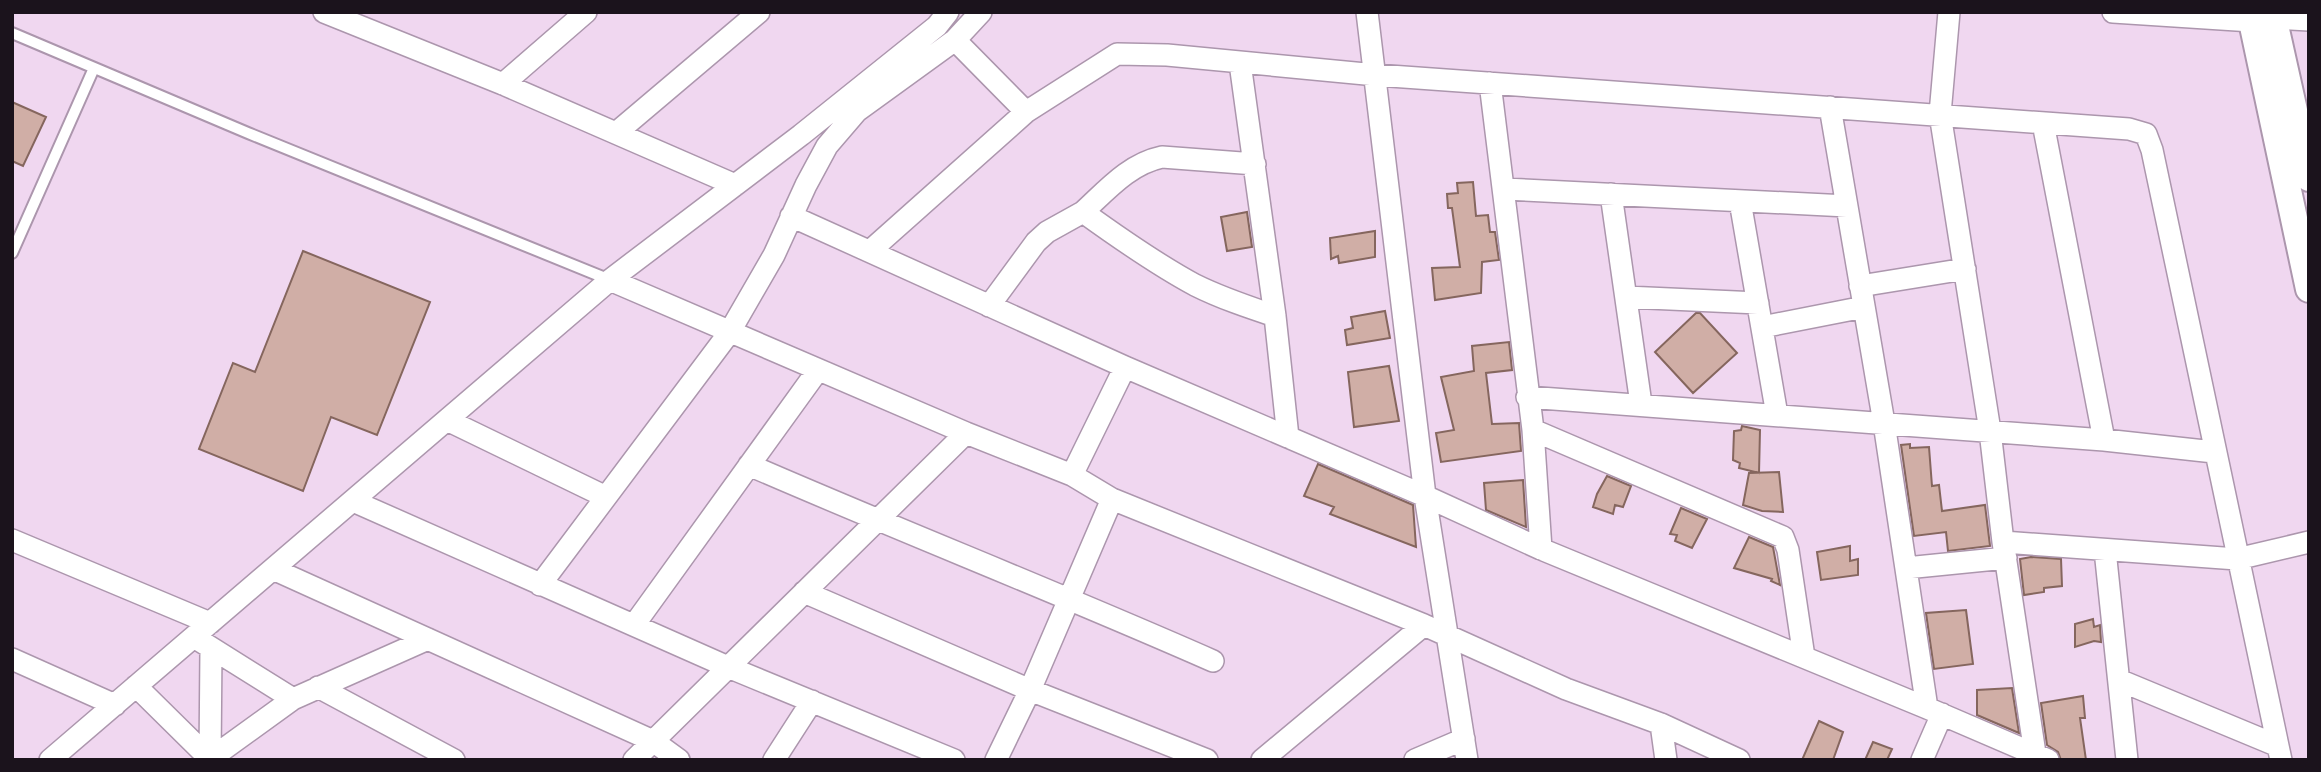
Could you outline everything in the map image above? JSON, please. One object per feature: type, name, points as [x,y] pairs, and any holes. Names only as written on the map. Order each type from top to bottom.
[{"type":"street","points":[[503,84],[586,12]]},
{"type":"street","points":[[616,133],[759,12]]},
{"type":"street","points":[[211,759],[203,643],[211,622],[610,280],[937,26],[948,12]]},
{"type":"street","points":[[540,585],[729,333],[774,255],[827,146],[857,111],[955,40],[981,12]]},
{"type":"street","points":[[1367,12],[1426,496],[1468,754],[1415,760]]},
{"type":"street","points":[[1949,12],[1940,114],[1990,431],[2005,550],[2040,758]]},
{"type":"street","points":[[2113,12],[2309,20]]},
{"type":"street","points":[[334,14],[735,185]]},
{"type":"street","points":[[2262,16],[2309,178]]},
{"type":"street","points":[[2262,16],[2309,289]]},
{"type":"street","points":[[955,40],[1026,112]]},
{"type":"street","points":[[871,250],[1026,112],[1117,54],[1167,55],[1376,75],[1940,114],[2129,129],[2146,134],[2152,150],[2279,753]]},
{"type":"street","points":[[1240,63],[1275,316],[1288,437]]},
{"type":"street","points":[[1490,83],[1533,430],[1541,549]]},
{"type":"street","points":[[1830,107],[1906,568],[1935,711],[1922,760]]},
{"type":"street","points":[[2043,123],[2104,440]]},
{"type":"street","points":[[989,306],[1036,242],[1047,232],[1083,212],[1132,169],[1147,160],[1162,157],[1255,164]]},
{"type":"street","points":[[1505,189],[1847,206]]},
{"type":"street","points":[[1611,194],[1641,404]]},
{"type":"street","points":[[1740,201],[1777,415]]},
{"type":"street","points":[[1083,212],[1129,245],[1196,285],[1275,316]]},
{"type":"street","points":[[791,216],[1125,367],[1426,496],[1541,549],[1935,711],[2040,758]]},
{"type":"street","points":[[1860,286],[1965,269]]},
{"type":"street","points":[[610,280],[965,433],[1072,475],[1112,499],[1424,625],[1566,689],[1661,724],[1739,760]]},
{"type":"street","points":[[1626,297],[1758,303]]},
{"type":"street","points":[[1762,327],[1864,307]]},
{"type":"street","points":[[1072,475],[1125,367]]},
{"type":"street","points":[[634,625],[818,370]]},
{"type":"street","points":[[1527,397],[2104,440],[2214,452]]},
{"type":"street","points":[[447,420],[606,497]]},
{"type":"street","points":[[1533,430],[1783,537],[1788,550],[1804,657]]},
{"type":"street","points":[[634,760],[965,433]]},
{"type":"street","points":[[749,465],[876,521],[1068,597],[1213,661]]},
{"type":"street","points":[[996,760],[1030,690],[1112,499]]},
{"type":"street","points":[[353,500],[728,667],[954,760]]},
{"type":"street","points":[[12,540],[211,622]]},
{"type":"street","points":[[1906,568],[2005,550],[2105,550],[2237,559],[2309,542]]},
{"type":"street","points":[[2105,550],[2127,760]]},
{"type":"street","points":[[273,569],[653,741],[679,760]]},
{"type":"street","points":[[804,592],[1030,690],[1207,760]]},
{"type":"street","points":[[1262,760],[1424,625]]},
{"type":"street","points":[[211,759],[293,699],[428,639]]},
{"type":"street","points":[[50,760],[136,686],[203,643]]},
{"type":"street","points":[[203,643],[293,699]]},
{"type":"street","points":[[12,659],[115,705]]},
{"type":"street","points":[[2119,680],[2279,753]]},
{"type":"street","points":[[136,686],[211,759]]},
{"type":"street","points":[[318,687],[454,760]]},
{"type":"street","points":[[774,760],[812,701]]},
{"type":"street","points":[[1661,724],[1666,760]]},
{"type":"lane","points":[[12,33],[248,133],[610,280]]},
{"type":"lane","points":[[12,253],[94,68]]},
{"type":"building","points":[[12,102],[46,117],[23,166],[12,161]]},
{"type":"building","points":[[1473,182],[1476,216],[1488,215],[1490,232],[1495,232],[1499,260],[1482,262],[1481,293],[1435,300],[1432,268],[1460,267],[1452,208],[1448,208],[1447,194],[1458,193],[1457,183]]},
{"type":"building","points":[[1247,212],[1252,247],[1227,251],[1221,217]]},
{"type":"building","points":[[1375,231],[1375,257],[1339,263],[1338,256],[1331,259],[1330,238]]},
{"type":"building","points":[[303,251],[430,302],[377,435],[331,417],[303,491],[199,449],[233,363],[255,372]]},
{"type":"building","points":[[1385,311],[1390,338],[1347,345],[1345,330],[1353,328],[1351,317]]},
{"type":"building","points":[[1696,313],[1700,313],[1737,353],[1693,393],[1655,352]]},
{"type":"building","points":[[1509,342],[1512,370],[1486,373],[1492,424],[1519,423],[1521,451],[1441,462],[1436,433],[1454,430],[1441,377],[1474,371],[1472,346]]},
{"type":"building","points":[[1389,366],[1399,421],[1354,427],[1348,372]]},
{"type":"building","points":[[1742,426],[1760,430],[1759,473],[1739,468],[1740,463],[1733,460],[1734,431],[1741,430]]},
{"type":"building","points":[[1910,444],[1910,448],[1929,447],[1932,486],[1939,485],[1942,511],[1985,505],[1990,546],[1948,551],[1946,532],[1914,536],[1901,445]]},
{"type":"building","points":[[1318,464],[1413,505],[1416,547],[1330,514],[1334,507],[1304,496]]},
{"type":"building","points":[[1779,472],[1783,512],[1762,511],[1743,505],[1749,473]]},
{"type":"building","points":[[1607,476],[1631,486],[1623,507],[1615,505],[1613,514],[1593,507]]},
{"type":"building","points":[[1523,480],[1526,527],[1486,510],[1484,483]]},
{"type":"building","points":[[1681,508],[1707,519],[1692,548],[1675,541],[1677,535],[1670,534]]},
{"type":"building","points":[[1749,537],[1773,547],[1780,585],[1771,581],[1772,579],[1734,568]]},
{"type":"building","points":[[1850,546],[1850,561],[1858,559],[1858,575],[1821,580],[1817,552]]},
{"type":"building","points":[[2020,559],[2061,559],[2062,586],[2044,588],[2044,592],[2024,595]]},
{"type":"building","points":[[1966,610],[1973,664],[1934,669],[1926,613]]},
{"type":"building","points":[[2093,619],[2094,627],[2100,625],[2101,642],[2094,641],[2075,647],[2075,624]]},
{"type":"building","points":[[2012,688],[2019,733],[1977,715],[1977,690]]},
{"type":"building","points":[[2083,696],[2085,718],[2080,718],[2086,760],[2061,760],[2058,752],[2047,745],[2041,703]]},
{"type":"building","points":[[1819,721],[1843,732],[1833,760],[1802,760]]},
{"type":"building","points":[[1873,742],[1892,749],[1887,760],[1865,760]]}]
